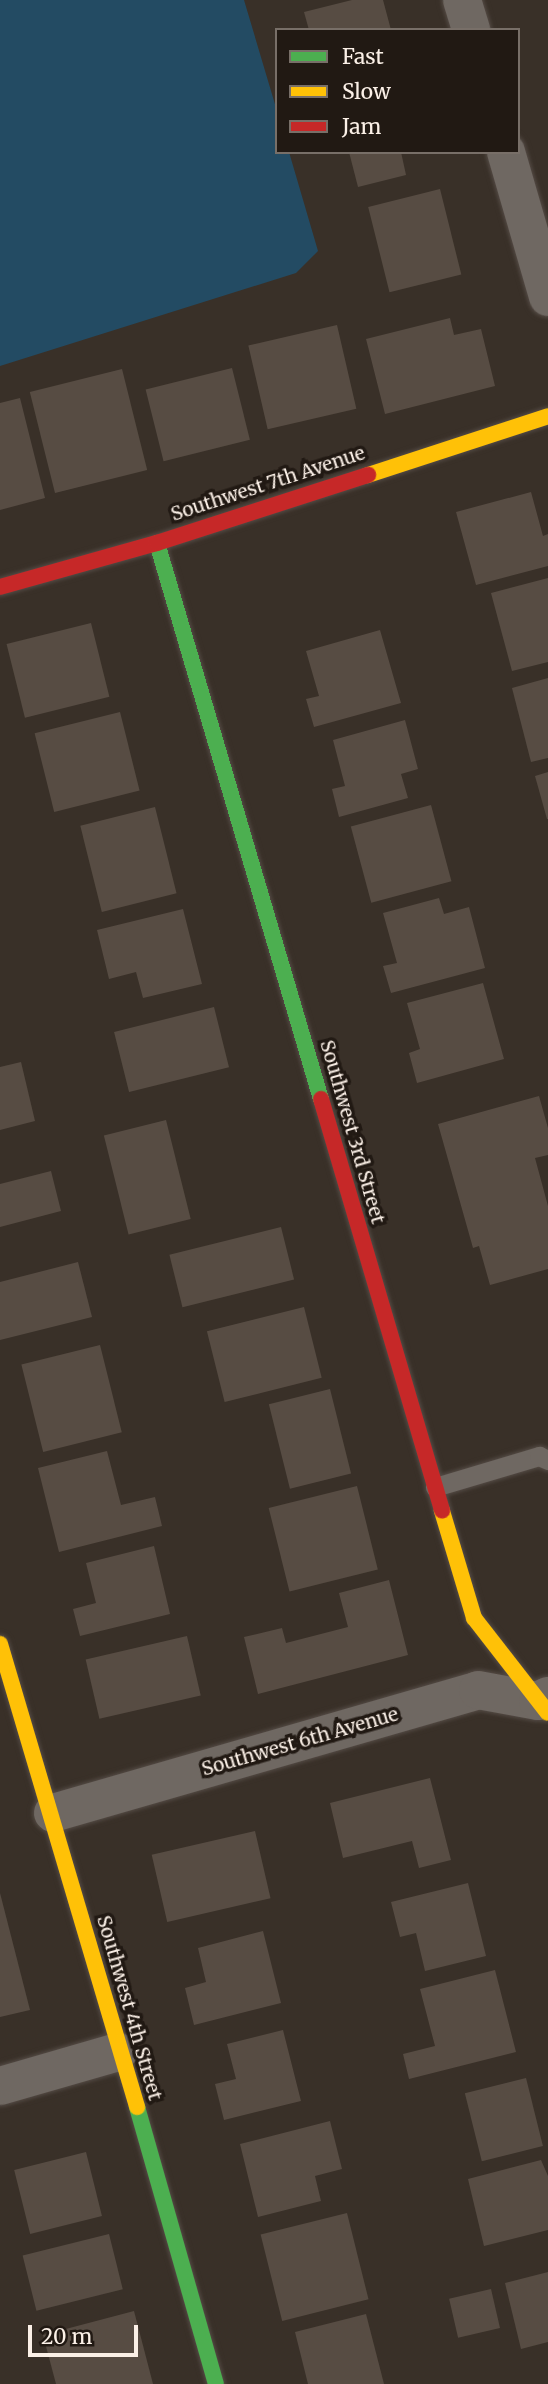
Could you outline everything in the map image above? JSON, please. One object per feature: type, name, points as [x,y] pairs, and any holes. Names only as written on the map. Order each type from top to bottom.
[{"type":"street","points":[[462,0],[470,28]]},
{"type":"street","points":[[507,154],[548,297]]},
{"type":"street","name":"Southwest 7th Avenue","points":[[0,587],[157,543],[548,415]]},
{"type":"street","name":"Southwest 3rd Street","points":[[157,543],[474,1618],[545,1703]]},
{"type":"street","name":"Southwest 4th Street","points":[[0,1644],[53,1814],[118,2052],[216,2384]]},
{"type":"street","name":"Southwest 6th Avenue","points":[[53,1814],[478,1690],[545,1703]]},
{"type":"street","points":[[0,2086],[118,2052]]},
{"type":"lane","points":[[435,1487],[539,1456],[548,1460]]},
{"type":"water","points":[[0,0],[244,0],[275,104],[275,154],[290,154],[318,251],[296,273],[0,366]]},
{"type":"building","points":[[352,0],[383,0],[390,28],[308,28],[304,12]]},
{"type":"building","points":[[350,154],[401,154],[406,175],[358,187]]},
{"type":"building","points":[[440,189],[461,274],[389,292],[368,207]]},
{"type":"building","points":[[450,318],[454,335],[481,329],[495,386],[385,414],[366,339]]},
{"type":"building","points":[[337,325],[356,409],[268,429],[248,345]]},
{"type":"building","points":[[232,368],[250,440],[164,461],[146,390]]},
{"type":"building","points":[[122,369],[147,470],[55,493],[30,392]]},
{"type":"building","points":[[20,398],[45,498],[0,510],[0,403]]},
{"type":"building","points":[[531,492],[543,536],[548,534],[548,566],[476,585],[456,512]]},
{"type":"building","points":[[548,578],[548,662],[512,671],[491,593]]},
{"type":"building","points":[[91,623],[109,697],[25,718],[7,644]]},
{"type":"building","points":[[380,630],[401,703],[314,727],[306,699],[319,696],[306,651]]},
{"type":"building","points":[[548,678],[548,758],[531,762],[512,688]]},
{"type":"building","points":[[120,712],[140,791],[54,812],[35,733]]},
{"type":"building","points":[[405,720],[418,769],[401,774],[408,798],[339,817],[332,789],[345,786],[333,740]]},
{"type":"building","points":[[548,772],[548,819],[547,819],[535,776]]},
{"type":"building","points":[[431,805],[451,881],[371,903],[351,826]]},
{"type":"building","points":[[155,807],[177,893],[102,912],[80,826]]},
{"type":"building","points":[[439,898],[444,914],[469,907],[485,968],[391,993],[383,966],[397,963],[383,913]]},
{"type":"building","points":[[183,909],[202,984],[143,998],[136,972],[109,979],[97,930]]},
{"type":"building","points":[[483,983],[504,1059],[417,1083],[409,1053],[420,1049],[407,1003]]},
{"type":"building","points":[[214,1007],[229,1067],[129,1092],[114,1032]]},
{"type":"building","points":[[21,1062],[35,1121],[0,1130],[0,1067]]},
{"type":"building","points":[[539,1096],[548,1128],[548,1155],[535,1158],[548,1206],[548,1269],[490,1285],[479,1246],[473,1248],[438,1124]]},
{"type":"building","points":[[166,1120],[191,1219],[129,1234],[104,1135]]},
{"type":"building","points":[[51,1171],[61,1211],[0,1227],[0,1184]]},
{"type":"building","points":[[281,1227],[294,1279],[182,1307],[169,1255]]},
{"type":"building","points":[[78,1262],[92,1317],[0,1340],[0,1282]]},
{"type":"building","points":[[304,1307],[322,1378],[225,1402],[207,1331]]},
{"type":"building","points":[[100,1345],[122,1432],[43,1452],[21,1365]]},
{"type":"building","points":[[330,1389],[351,1473],[290,1489],[269,1404]]},
{"type":"building","points":[[107,1451],[121,1505],[155,1497],[162,1526],[59,1552],[38,1468]]},
{"type":"building","points":[[357,1486],[378,1569],[290,1591],[269,1508]]},
{"type":"building","points":[[154,1546],[170,1614],[80,1636],[73,1609],[96,1603],[86,1563]]},
{"type":"building","points":[[389,1580],[408,1655],[258,1694],[244,1637],[282,1628],[286,1643],[348,1627],[339,1593]]},
{"type":"building","points":[[187,1636],[201,1695],[99,1719],[86,1659]]},
{"type":"building","points":[[430,1778],[451,1860],[419,1868],[412,1841],[343,1858],[330,1803]]},
{"type":"building","points":[[255,1831],[271,1898],[167,1922],[152,1855]]},
{"type":"building","points":[[468,1883],[486,1956],[425,1971],[416,1933],[400,1937],[391,1902]]},
{"type":"building","points":[[0,1893],[30,2010],[0,2017]]},
{"type":"building","points":[[263,1931],[281,2003],[194,2025],[185,1988],[206,1982],[198,1948]]},
{"type":"building","points":[[495,1970],[516,2052],[409,2079],[403,2054],[435,2046],[420,1989]]},
{"type":"building","points":[[283,2030],[301,2101],[224,2120],[215,2084],[236,2079],[227,2044]]},
{"type":"building","points":[[526,2078],[543,2146],[482,2161],[465,2093]]},
{"type":"building","points":[[330,2121],[342,2169],[315,2176],[321,2201],[258,2217],[240,2144]]},
{"type":"building","points":[[86,2152],[102,2216],[30,2234],[14,2170]]},
{"type":"building","points":[[541,2160],[548,2176],[548,2230],[484,2246],[468,2179]]},
{"type":"building","points":[[347,2213],[369,2299],[282,2321],[261,2235]]},
{"type":"building","points":[[109,2234],[123,2289],[36,2311],[23,2256]]},
{"type":"building","points":[[548,2272],[548,2342],[521,2349],[505,2283]]},
{"type":"building","points":[[491,2289],[500,2328],[458,2338],[449,2299]]},
{"type":"building","points":[[134,2311],[153,2384],[56,2384],[43,2335]]},
{"type":"building","points":[[366,2314],[384,2384],[308,2384],[295,2332]]},
{"type":"traffic: fast","points":[[157,543],[321,1099]]},
{"type":"traffic: fast","points":[[137,2107],[216,2384]]},
{"type":"traffic: slow","points":[[368,475],[548,416]]},
{"type":"traffic: slow","points":[[442,1511],[474,1618],[548,1713]]},
{"type":"traffic: slow","points":[[0,1644],[137,2107]]},
{"type":"traffic: jam","points":[[0,587],[157,543],[368,475]]},
{"type":"traffic: jam","points":[[321,1099],[442,1511]]}]
